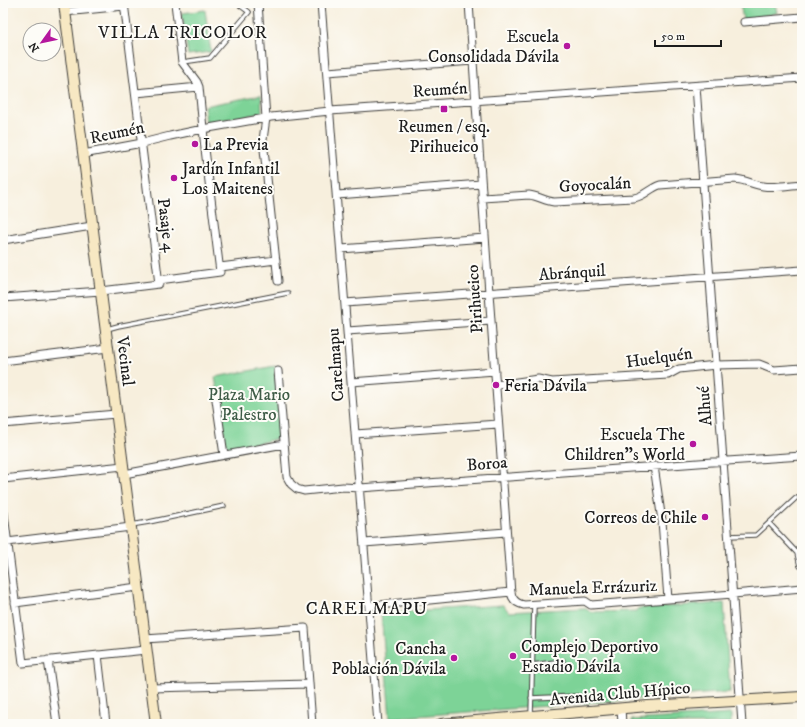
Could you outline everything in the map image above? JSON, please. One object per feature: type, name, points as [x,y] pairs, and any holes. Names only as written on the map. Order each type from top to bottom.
[{"type":"street","points":[[175,3],[182,62],[199,87],[220,270]]},
{"type":"street","points":[[258,3],[266,118],[263,140],[278,281]]},
{"type":"street","points":[[321,3],[326,3]]},
{"type":"street","name":"Carelmapu","points":[[321,3],[378,724]]},
{"type":"street","name":"Pirihueico","points":[[469,3],[494,371],[511,592]]},
{"type":"street","points":[[64,8],[124,4]]},
{"type":"street","name":"Pasaje 4","points":[[124,4],[159,282]]},
{"type":"street","name":"Vecinal","points":[[64,8],[156,724]]},
{"type":"street","points":[[744,22],[802,17]]},
{"type":"street","points":[[327,72],[473,61]]},
{"type":"street","name":"Reumén","points":[[83,154],[142,143],[203,129],[266,118],[330,111],[802,78]]},
{"type":"street","name":"Alhué","points":[[696,86],[742,724]]},
{"type":"street","points":[[136,93],[199,87]]},
{"type":"street","name":"Goyocalán","points":[[482,198],[529,195],[558,202],[634,198],[660,185],[739,179],[765,186],[802,184]]},
{"type":"street","points":[[337,195],[481,184]]},
{"type":"street","points":[[3,240],[92,226]]},
{"type":"street","points":[[341,249],[485,238]]},
{"type":"street","points":[[3,298],[101,291],[159,282],[276,260]]},
{"type":"street","name":"Abránquil","points":[[345,303],[802,270]]},
{"type":"street","points":[[347,332],[491,321]]},
{"type":"street","points":[[3,361],[108,348]]},
{"type":"street","name":"Huelquén","points":[[496,385],[538,379],[552,382],[668,375],[679,369],[716,365],[759,364],[774,370],[802,368]]},
{"type":"street","name":"Boroa","points":[[278,371],[287,477],[291,484],[304,491],[343,487],[360,488],[802,456]]},
{"type":"street","points":[[351,382],[494,371]]},
{"type":"street","points":[[215,393],[224,455]]},
{"type":"street","points":[[3,424],[116,414]]},
{"type":"street","points":[[356,434],[498,424]]},
{"type":"street","points":[[3,479],[123,470],[224,455],[284,444]]},
{"type":"street","points":[[654,466],[662,520],[668,599]]},
{"type":"street","points":[[3,506],[23,663],[146,650]]},
{"type":"street","points":[[8,542],[131,526]]},
{"type":"street","points":[[364,543],[506,532]]},
{"type":"street","points":[[15,603],[138,587]]},
{"type":"street","name":"Manuela Errázuriz","points":[[369,606],[511,592],[513,599],[517,603],[524,605],[585,601],[591,605],[802,588]]},
{"type":"street","points":[[145,639],[305,628],[312,724]]},
{"type":"street","points":[[98,655],[106,724]]},
{"type":"street","points":[[48,660],[57,724]]},
{"type":"street","points":[[151,688],[309,684]]},
{"type":"street","name":"Avenida Club Hípico","points":[[441,724],[527,719],[621,708],[802,697]]},
{"type":"street","points":[[621,708],[622,724]]},
{"type":"street","points":[[3,720],[4,724]]},
{"type":"lane","points":[[237,3],[249,12],[259,11]]},
{"type":"lane","points":[[182,62],[210,58],[249,12]]},
{"type":"lane","points":[[106,329],[288,293]]},
{"type":"lane","points":[[729,536],[756,535],[796,498]]},
{"type":"lane","points":[[131,526],[224,506]]},
{"type":"lane","points":[[769,523],[798,553],[800,566]]},
{"type":"lane","points":[[798,553],[802,550]]},
{"type":"lane","points":[[527,719],[531,698],[534,604]]},
{"type":"lane","points":[[532,665],[563,661]]},
{"type":"lane","points":[[531,698],[579,696]]},
{"type":"green space","points":[[740,3],[775,3],[777,13],[743,20]]},
{"type":"green space","points":[[205,10],[211,52],[188,55],[182,13]]},
{"type":"green space","points":[[261,95],[262,113],[206,123],[204,106]]},
{"type":"green space","name":"Plaza Mario Palestro","points":[[275,366],[281,438],[227,450],[215,377]]},
{"type":"green space","name":"Complejo Deportivo Estadio Dávila","points":[[724,603],[730,692],[390,718],[381,613],[503,605],[509,612],[584,608],[591,612],[637,611],[639,608]]},
{"type":"green space","points":[[731,714],[731,724],[632,724],[632,720]]},
{"type":"place","name":"Escuela Consolidada Dávila","points":[[567,46]]},
{"type":"place","name":"Reumen / esq. Pirihueico","points":[[444,109]]},
{"type":"place","name":"La Previa","points":[[195,144]]},
{"type":"place","name":"Jardín Infantil Los Maitenes","points":[[174,178]]},
{"type":"place","name":"Feria Dávila","points":[[496,385]]},
{"type":"place","name":"Escuela The Children\"s World","points":[[693,444]]},
{"type":"place","name":"Correos de Chile","points":[[705,517]]},
{"type":"place","name":"Complejo Deportivo Estadio Dávila","points":[[513,656]]},
{"type":"place","name":"Cancha Población Dávila","points":[[454,658]]},
{"type":"district","name":"VILLA TRICOLOR","points":[[183,32]]},
{"type":"district","name":"CARELMAPU","points":[[367,608]]}]
